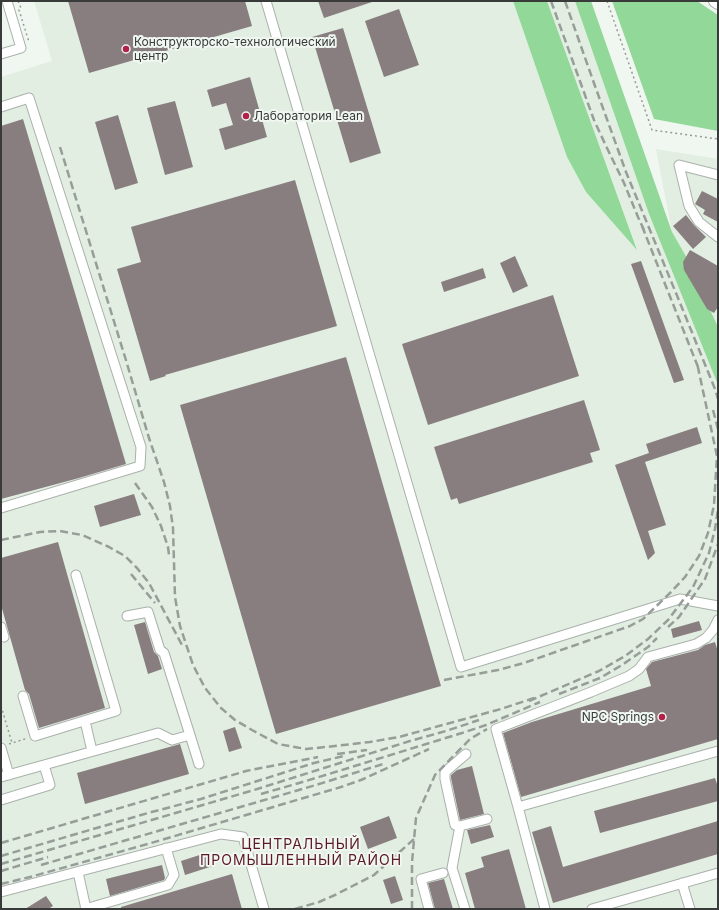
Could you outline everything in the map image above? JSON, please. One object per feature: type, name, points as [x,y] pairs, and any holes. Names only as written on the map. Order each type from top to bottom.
[{"type":"lane","points":[[1,54],[21,48],[7,1]]},
{"type":"lane","points":[[266,1],[461,667],[680,599],[718,606]]},
{"type":"lane","points":[[1,107],[29,98],[141,448],[140,466],[1,508]]},
{"type":"lane","points":[[718,175],[679,165],[689,206],[699,222],[718,237]]},
{"type":"lane","points":[[23,696],[35,736],[116,711],[76,575]]},
{"type":"lane","points":[[128,616],[148,612],[160,650],[164,653],[199,764]]},
{"type":"lane","points":[[545,909],[496,728],[591,692],[628,676],[639,669],[648,657],[696,644],[706,638],[713,630],[718,620]]},
{"type":"lane","points":[[1,627],[4,637]]},
{"type":"lane","points":[[85,721],[92,751]]},
{"type":"lane","points":[[4,746],[5,776],[158,733],[172,740],[190,735]]},
{"type":"lane","points":[[518,807],[718,751]]},
{"type":"lane","points":[[466,754],[445,772],[445,780],[455,826],[460,826],[487,818]]},
{"type":"lane","points":[[1,800],[50,785],[44,764]]},
{"type":"lane","points":[[460,826],[452,868],[465,909]]},
{"type":"lane","points":[[1,892],[221,834],[243,837],[264,909]]},
{"type":"lane","points":[[78,872],[86,909],[168,884],[174,875],[166,848]]},
{"type":"lane","points":[[429,909],[421,879],[443,873]]},
{"type":"lane","points":[[592,909],[718,873]]},
{"type":"lane","points":[[682,883],[690,909]]},
{"type":"path","points":[[18,1],[20,8],[19,10],[29,42]]},
{"type":"path","points":[[607,1],[652,130],[718,139]]},
{"type":"path","points":[[1,706],[12,743]]},
{"type":"path","points":[[4,746],[35,736]]},
{"type":"shaded area","points":[[34,1],[513,1],[567,157],[586,192],[637,249],[547,1],[575,1],[649,214],[718,385],[718,909],[1,909],[1,77],[52,61]]},
{"type":"shaded area","points":[[656,149],[718,159],[718,327],[706,301],[710,298],[672,232]]},
{"type":"green space","points":[[513,1],[547,1],[637,250],[586,192],[567,157]]},
{"type":"green space","points":[[575,1],[591,1],[672,232],[710,298],[706,301],[718,327],[718,385],[649,214]]},
{"type":"green space","points":[[612,1],[697,1],[718,15],[718,131],[654,119]]},
{"type":"building","name":"Конструкторско-технологический центр","points":[[68,1],[245,1],[252,26],[89,73]]},
{"type":"building","points":[[318,1],[371,1],[372,2],[324,18]]},
{"type":"building","points":[[399,9],[419,65],[384,77],[365,21]]},
{"type":"building","points":[[343,28],[381,153],[350,163],[312,37]]},
{"type":"building","name":"Лаборатория Lean","points":[[250,77],[267,137],[225,150],[219,129],[233,125],[226,103],[212,107],[207,90]]},
{"type":"building","points":[[175,101],[193,167],[165,175],[147,108]]},
{"type":"building","points":[[118,115],[138,183],[115,190],[95,122]]},
{"type":"building","points":[[23,119],[126,464],[1,499],[1,126]]},
{"type":"building","points":[[295,180],[337,326],[165,375],[166,376],[150,381],[117,269],[141,262],[131,227]]},
{"type":"building","points":[[702,191],[718,199],[718,222],[703,214],[705,210],[695,204]]},
{"type":"building","points":[[686,215],[706,237],[693,249],[673,226]]},
{"type":"building","points":[[690,250],[718,266],[718,307],[714,313],[707,309],[684,270],[683,262]]},
{"type":"building","points":[[515,256],[528,286],[513,293],[500,263]]},
{"type":"building","points":[[641,261],[684,380],[674,383],[631,264]]},
{"type":"building","points":[[483,268],[486,278],[444,292],[441,282]]},
{"type":"building","points":[[553,295],[579,376],[428,425],[402,344]]},
{"type":"building","points":[[346,357],[441,686],[276,734],[180,405]]},
{"type":"building","points":[[584,400],[600,450],[590,453],[593,462],[459,504],[457,498],[451,500],[434,447]]},
{"type":"building","points":[[697,427],[702,443],[645,462],[666,525],[648,531],[655,553],[648,560],[615,465],[649,453],[646,444]]},
{"type":"building","points":[[134,494],[141,515],[100,527],[94,506]]},
{"type":"building","points":[[58,542],[105,708],[39,728],[29,694],[25,690],[1,605],[1,558]]},
{"type":"building","points":[[699,621],[702,630],[673,638],[671,629]]},
{"type":"building","points":[[145,622],[154,652],[158,656],[162,669],[148,674],[134,625]]},
{"type":"building","points":[[715,642],[718,652],[718,739],[521,797],[503,733],[532,722],[651,686],[646,669],[652,662],[698,650],[705,645]]},
{"type":"building","points":[[235,727],[242,748],[229,752],[223,731]]},
{"type":"building","points":[[180,744],[189,774],[85,804],[77,773]]},
{"type":"building","points":[[472,766],[484,814],[460,820],[451,775],[457,770]]},
{"type":"building","points":[[715,778],[718,787],[718,801],[600,833],[594,811]]},
{"type":"building","points":[[389,816],[397,838],[368,849],[360,827]]},
{"type":"building","points":[[718,821],[718,854],[553,903],[532,832],[551,826],[563,867]]},
{"type":"building","points":[[490,825],[494,837],[471,844],[467,830]]},
{"type":"building","points":[[509,849],[526,909],[475,909],[465,873],[484,867],[481,857]]},
{"type":"building","points":[[209,852],[213,866],[185,875],[181,861]]},
{"type":"building","points":[[162,865],[165,878],[164,880],[110,896],[106,879]]},
{"type":"building","points":[[232,874],[242,909],[121,909],[121,907]]},
{"type":"building","points":[[395,876],[403,900],[391,904],[383,880]]},
{"type":"building","points":[[444,879],[453,909],[435,909],[428,883]]},
{"type":"building","points":[[46,896],[53,906],[48,909],[25,909]]},
{"type":"railway","points":[[551,1],[594,120],[624,183],[644,230]]},
{"type":"railway","points":[[565,1],[626,172],[718,399]]},
{"type":"railway","points":[[60,147],[149,438],[164,482],[170,506],[173,528],[175,597],[180,626],[193,665],[205,688],[221,708],[235,720],[278,744],[306,749],[370,742],[399,737],[501,709],[534,698]]},
{"type":"railway","points":[[642,226],[698,367]]},
{"type":"railway","points":[[444,680],[498,670],[524,663],[630,626],[643,619],[685,577],[699,556],[708,533],[714,505],[717,456],[697,363]]},
{"type":"railway","points":[[713,410],[718,429]]},
{"type":"railway","points":[[135,483],[152,507],[161,526],[169,555]]},
{"type":"railway","points":[[529,701],[599,671],[625,656],[648,639],[668,620],[693,587],[709,553],[718,509]]},
{"type":"railway","points":[[1,540],[40,532],[60,531],[82,535],[125,556],[149,583],[182,645]]},
{"type":"railway","points":[[668,627],[679,617],[705,579],[718,544]]},
{"type":"railway","points":[[131,574],[155,603]]},
{"type":"railway","points":[[559,694],[600,678],[648,647],[657,638]]},
{"type":"railway","points":[[261,794],[462,733],[486,725],[540,702]]},
{"type":"railway","points":[[1,864],[254,790],[479,720]]},
{"type":"railway","points":[[412,909],[412,862],[416,818],[435,775],[470,739],[487,729]]},
{"type":"railway","points":[[1,884],[151,843],[341,787],[361,780],[429,749]]},
{"type":"railway","points":[[337,754],[367,750]]},
{"type":"railway","points":[[1,856],[201,799],[314,763],[344,756]]},
{"type":"railway","points":[[1,843],[246,771],[318,757]]},
{"type":"railway","points":[[41,865],[383,764]]},
{"type":"railway","points":[[295,909],[319,902],[374,875],[414,839]]},
{"type":"railway","points":[[1,871],[48,857]]},
{"type":"place","name":"Конструкторско-технологический центр","points":[[126,49]]},
{"type":"place","name":"Лаборатория Lean","points":[[246,116]]},
{"type":"place","name":"NPC Springs","points":[[662,717]]},
{"type":"district","name":"ЦЕНТРАЛЬНЫЙ ПРОМЫШЛЕННЫЙ РАЙОН","points":[[301,854]]}]
